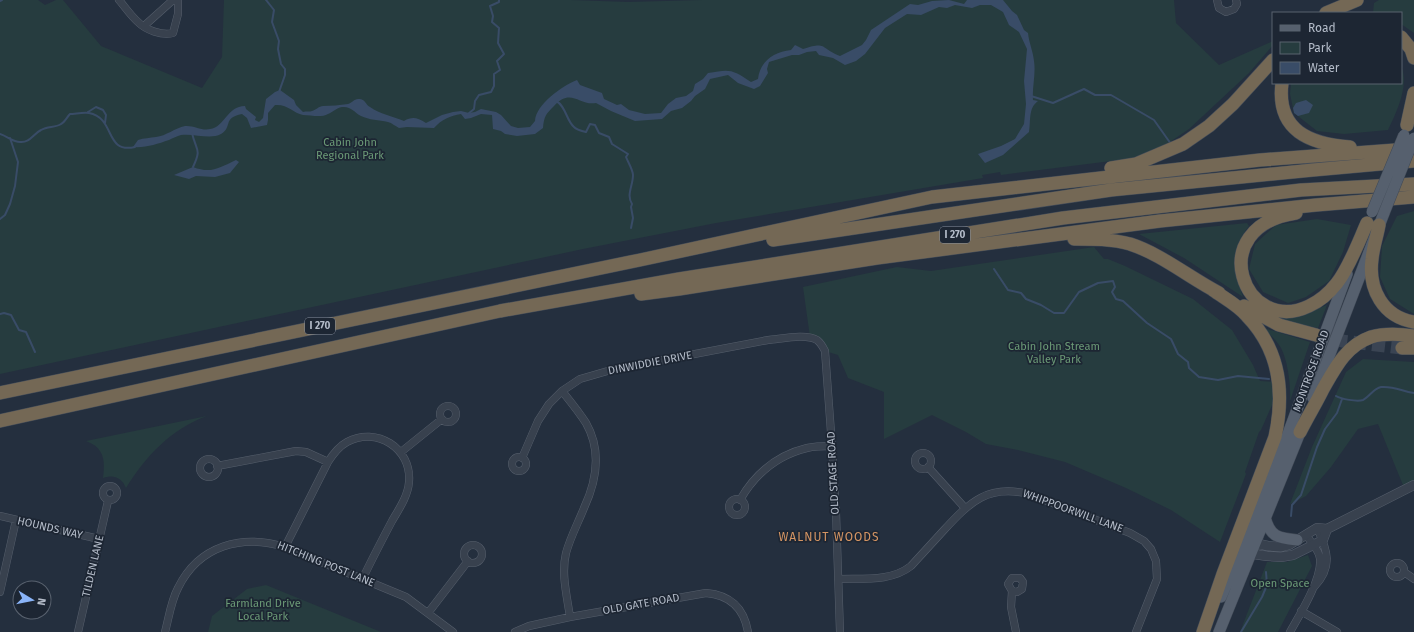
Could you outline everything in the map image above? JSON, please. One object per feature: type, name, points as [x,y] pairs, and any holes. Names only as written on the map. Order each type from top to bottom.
[{"type":"highway","points":[[1328,12],[1357,0]]},
{"type":"highway","points":[[1402,38],[1411,49],[1414,58]]},
{"type":"highway","points":[[1022,186],[1042,179],[1136,164],[1183,144],[1209,126],[1272,61]]},
{"type":"highway","points":[[1282,84],[1280,96],[1287,118],[1294,128],[1303,135],[1315,141],[1328,144],[1384,150]]},
{"type":"highway","points":[[1408,132],[1414,93]]},
{"type":"highway","name":"I 270","points":[[0,392],[640,260],[932,197],[1260,160],[1414,148]]},
{"type":"highway","name":"I 270","points":[[640,260],[1111,190],[1305,170],[1414,161]]},
{"type":"highway","name":"I 270","points":[[0,421],[500,311],[679,279],[1063,218],[1301,190],[1414,184]]},
{"type":"highway","name":"I 270","points":[[500,311],[679,289],[877,258],[1160,221],[1316,205],[1414,197]]},
{"type":"highway","points":[[1400,198],[1414,200]]},
{"type":"highway","points":[[1357,202],[1287,215],[1262,225],[1253,233],[1246,243],[1242,253],[1241,272],[1248,289],[1259,302],[1273,310],[1284,312],[1304,308],[1324,297],[1338,282],[1376,218]]},
{"type":"highway","points":[[1376,218],[1371,274],[1375,291],[1384,306],[1393,314],[1403,320],[1414,322]]},
{"type":"highway","points":[[1032,238],[1112,240],[1130,244],[1149,252],[1213,290],[1279,325],[1316,335]]},
{"type":"highway","points":[[1204,632],[1223,574],[1275,437],[1280,414],[1281,398],[1280,380],[1274,359],[1257,326],[1246,314],[1213,290]]},
{"type":"highway","points":[[1300,432],[1337,365],[1352,348],[1371,337],[1381,335],[1394,334],[1414,336]]},
{"type":"main road","name":"MONTROSE ROAD","points":[[1204,632],[1265,517],[1300,432],[1408,132],[1414,108]]},
{"type":"main road","name":"MONTROSE ROAD","points":[[1219,632],[1282,450],[1341,290],[1376,218]]},
{"type":"main road","points":[[1265,517],[1267,527],[1274,535],[1282,538],[1302,537]]},
{"type":"street","points":[[119,0],[138,23],[160,34],[168,35],[173,33],[178,14],[178,0]]},
{"type":"street","points":[[144,26],[173,0]]},
{"type":"street","points":[[1218,0],[1219,8],[1226,12],[1234,9],[1236,0]]},
{"type":"street","name":"DINWIDDIE DRIVE","points":[[522,458],[543,412],[552,400],[562,391],[580,379],[611,370],[768,340],[810,337],[819,341]]},
{"type":"street","name":"OLD STAGE ROAD","points":[[819,341],[825,351],[832,446],[840,632]]},
{"type":"street","points":[[562,391],[586,422],[594,442],[596,457],[596,472],[593,488],[569,542],[564,563],[564,576],[570,617]]},
{"type":"street","points":[[401,452],[442,419]]},
{"type":"street","points":[[285,547],[334,452],[342,445],[359,437],[372,437],[384,440],[401,452],[407,465],[409,478],[408,490],[363,578]]},
{"type":"street","points":[[740,500],[754,481],[773,463],[797,451],[809,448],[832,446]]},
{"type":"street","points":[[217,466],[296,451],[306,452],[328,462]]},
{"type":"street","points":[[928,467],[965,508]]},
{"type":"street","points":[[1248,548],[1281,547],[1289,545],[1317,528],[1328,529],[1414,485]]},
{"type":"street","name":"WHIPPOORWILL LANE","points":[[838,579],[888,576],[901,573],[911,566],[965,508],[976,500],[991,494],[1005,491],[1019,491],[1130,532],[1144,541],[1151,549],[1156,561],[1157,579],[1136,632]]},
{"type":"street","name":"TILDEN LANE","points":[[78,632],[108,500]]},
{"type":"street","name":"HOUNDS WAY","points":[[0,516],[99,539]]},
{"type":"street","points":[[0,592],[16,520]]},
{"type":"street","points":[[1313,589],[1322,579],[1328,555],[1317,528]]},
{"type":"street","points":[[1248,548],[1281,557],[1293,555],[1322,540],[1328,529]]},
{"type":"street","points":[[1290,632],[1313,589],[1320,560],[1319,555],[1313,545],[1302,537]]},
{"type":"street","name":"HITCHING POST LANE","points":[[165,632],[173,599],[178,586],[187,572],[201,558],[224,546],[246,541],[266,542],[285,547],[363,578],[406,597],[453,632]]},
{"type":"street","points":[[428,613],[468,560]]},
{"type":"street","points":[[1404,572],[1414,579]]},
{"type":"street","points":[[1012,591],[1011,607],[1016,632]]},
{"type":"street","name":"OLD GATE ROAD","points":[[515,632],[536,624],[570,617],[706,593],[724,597],[735,605],[743,614],[748,632]]},
{"type":"street","points":[[1301,611],[1337,632]]},
{"type":"green space","name":"Cabin John Regional Park","points":[[0,0],[38,0],[45,5],[56,0],[63,0],[101,46],[202,88],[222,57],[224,0],[571,0],[628,2],[702,0],[1174,0],[1176,23],[1219,65],[1272,41],[1272,46],[1249,73],[1189,129],[1161,148],[1153,149],[1143,157],[1001,175],[1000,172],[982,175],[983,178],[716,223],[583,249],[0,374]]},
{"type":"green space","points":[[1379,0],[1414,0],[1414,33],[1402,25],[1402,12],[1373,12],[1374,3]]},
{"type":"green space","points":[[1402,70],[1403,74],[1404,82],[1401,99],[1388,130],[1344,134],[1317,131],[1294,113],[1290,94],[1291,84],[1402,84]]},
{"type":"green space","points":[[1414,211],[1414,314],[1390,299],[1380,277],[1382,246],[1397,216]]},
{"type":"green space","points":[[1317,219],[1351,225],[1343,252],[1329,281],[1306,297],[1288,303],[1263,292],[1249,269],[1255,244],[1276,225]]},
{"type":"green space","points":[[1247,223],[1249,226],[1238,244],[1235,260],[1237,278],[1243,297],[1184,258],[1139,234]]},
{"type":"green space","name":"Cabin John Stream Valley Park","points":[[1094,247],[1104,259],[1108,259],[1125,266],[1193,299],[1232,330],[1253,365],[1260,381],[1276,382],[1276,396],[1259,432],[1245,472],[1246,474],[1220,542],[1171,510],[1126,488],[1065,462],[1018,450],[986,444],[932,415],[884,439],[884,392],[848,378],[838,355],[825,351],[810,337],[803,287],[897,267],[931,271]]},
{"type":"green space","points":[[1327,305],[1318,328],[1292,323],[1275,315],[1307,313]]},
{"type":"green space","points":[[1264,328],[1310,342],[1290,401],[1286,360],[1281,348]]},
{"type":"green space","points":[[1363,359],[1414,362],[1414,485],[1405,490],[1378,424],[1358,429],[1331,467],[1306,496],[1290,504],[1312,447],[1346,372]]},
{"type":"green space","points":[[207,416],[182,428],[160,445],[142,465],[126,488],[120,479],[111,476],[103,478],[104,461],[100,451],[97,447],[86,441]]},
{"type":"green space","name":"Open Space","points":[[1308,555],[1312,566],[1278,632],[1240,632],[1267,562],[1287,562]]},
{"type":"green space","name":"Farmland Drive Local Park","points":[[266,585],[381,632],[208,632],[212,616],[247,589]]},
{"type":"water","points":[[949,0],[964,4],[967,0],[1003,0],[1017,15],[1024,30],[1028,33],[1033,54],[1035,71],[1033,100],[1038,101],[1031,111],[1029,132],[1003,155],[985,163],[978,154],[1001,146],[1015,139],[1024,124],[1026,104],[1024,81],[1027,49],[1019,32],[1009,25],[1003,12],[991,5],[980,5],[972,8],[955,5],[947,8],[939,7],[921,15],[907,14],[885,28],[865,54],[856,61],[845,65],[833,58],[819,55],[816,51],[792,55],[769,62],[767,69],[768,73],[760,86],[754,89],[738,83],[728,75],[710,79],[705,89],[691,101],[682,108],[671,111],[662,119],[635,121],[596,103],[585,102],[570,97],[560,101],[547,113],[543,128],[535,134],[517,136],[505,134],[501,131],[493,129],[492,115],[481,114],[465,119],[461,114],[446,118],[434,128],[399,128],[388,122],[361,116],[348,107],[336,109],[322,116],[316,116],[303,115],[287,107],[275,105],[268,113],[267,125],[251,128],[247,118],[242,114],[232,118],[225,131],[217,136],[181,135],[151,145],[133,147],[138,140],[167,134],[185,126],[210,129],[219,125],[234,109],[239,107],[245,106],[246,109],[256,117],[255,120],[259,122],[263,118],[266,99],[280,90],[294,100],[296,105],[303,112],[311,111],[322,106],[348,104],[360,99],[364,100],[368,106],[378,111],[404,121],[410,118],[415,118],[426,123],[442,115],[453,112],[461,111],[469,113],[481,109],[496,112],[501,115],[511,126],[518,128],[530,127],[535,121],[536,115],[540,108],[551,96],[577,80],[580,85],[602,93],[604,99],[617,105],[621,104],[629,110],[645,114],[661,113],[668,104],[676,98],[686,96],[693,91],[695,84],[703,79],[708,73],[731,71],[751,82],[758,79],[762,67],[769,58],[779,53],[791,50],[795,45],[803,49],[823,46],[840,56],[862,45],[871,30],[910,4],[918,5],[932,1]]},
{"type":"water","points":[[1306,100],[1313,105],[1309,113],[1298,116],[1294,113],[1293,108],[1296,103]]},
{"type":"water","points":[[236,160],[239,162],[230,173],[215,177],[196,176],[189,179],[174,175],[193,167],[205,170],[215,169]]},
{"type":"waterway","points":[[266,0],[274,10],[272,22],[279,41],[278,49],[281,64],[285,69],[285,75],[279,92]]},
{"type":"waterway","points":[[468,114],[474,109],[475,101],[479,95],[491,92],[494,86],[494,74],[500,70],[497,61],[504,54],[498,43],[499,28],[492,22],[493,16],[490,6],[499,2],[499,0]]},
{"type":"waterway","points":[[1031,96],[1053,103],[1084,89],[1095,95],[1111,95],[1154,120],[1171,144]]},
{"type":"waterway","points":[[556,101],[562,106],[569,121],[575,128],[586,132],[590,124],[595,125],[599,133],[609,137],[612,144],[628,154],[626,157],[633,175],[630,194],[633,218],[631,228]]},
{"type":"waterway","points":[[88,112],[96,107],[103,110],[106,115],[105,123]]},
{"type":"waterway","points":[[0,134],[17,142],[23,142],[29,140],[41,130],[61,124],[70,114],[89,113],[97,116],[103,121],[114,141],[119,145],[125,148],[135,147]]},
{"type":"waterway","points":[[192,133],[198,153],[193,167]]},
{"type":"waterway","points":[[0,219],[5,215],[10,204],[15,186],[18,162],[10,138]]},
{"type":"waterway","points":[[994,269],[1008,290],[1021,293],[1026,299],[1041,305],[1054,313],[1064,313],[1079,292],[1098,283],[1113,281],[1115,287],[1112,292],[1116,299],[1123,301],[1147,323],[1171,339],[1178,354],[1188,362],[1189,368],[1199,377],[1218,380],[1238,376],[1269,379]]},
{"type":"waterway","points":[[0,314],[4,313],[11,315],[19,330],[26,332],[35,352]]},
{"type":"waterway","points":[[1336,396],[1349,400],[1363,400],[1376,389],[1381,387],[1394,388],[1414,393]]},
{"type":"waterway","points":[[1291,516],[1292,505],[1301,495],[1317,447],[1325,429],[1337,413],[1342,399]]},
{"type":"waterway","points":[[1241,632],[1262,597],[1267,585],[1266,572]]},
{"type":"tunnel","points":[[1316,335],[1342,341],[1402,348]]},
{"type":"district","name":"WALNUT WOODS","points":[[829,537]]}]
